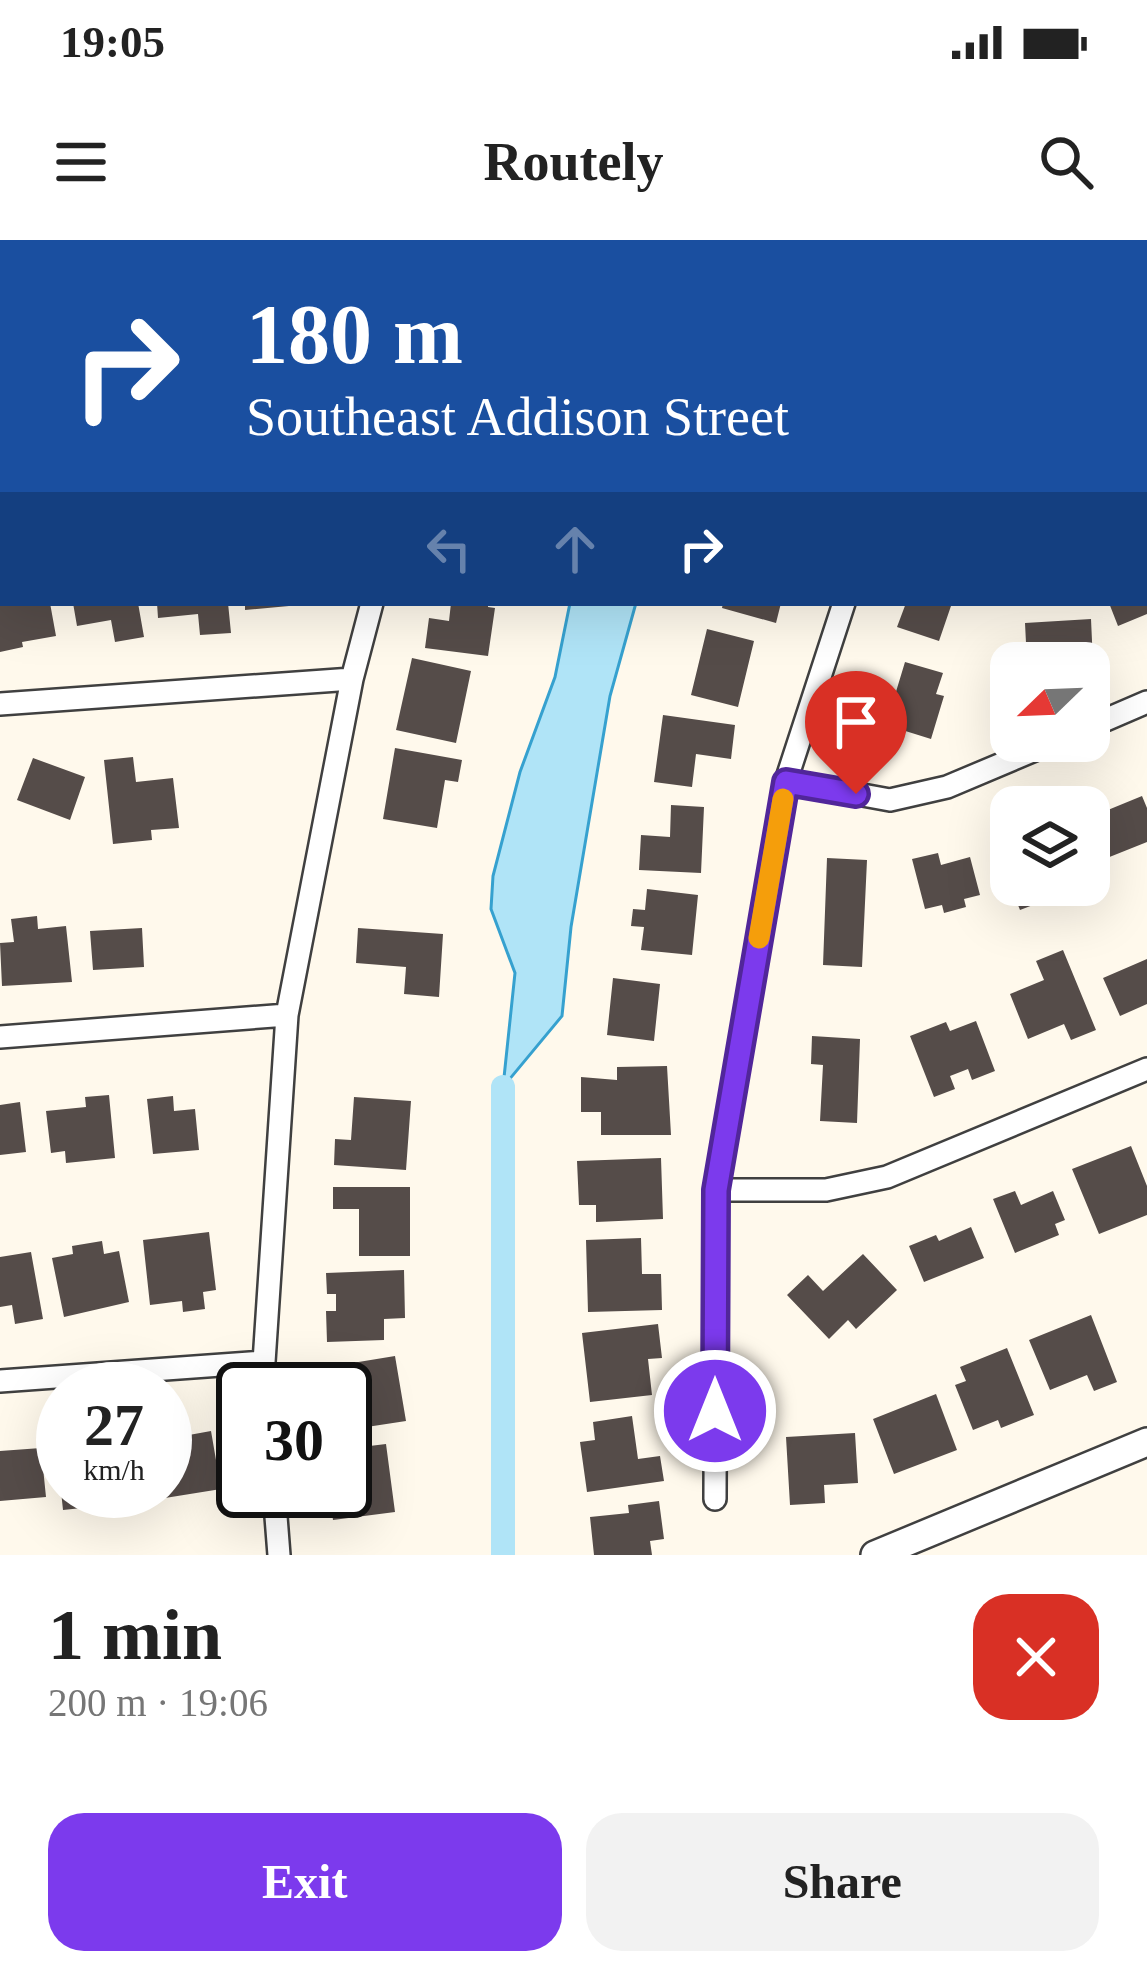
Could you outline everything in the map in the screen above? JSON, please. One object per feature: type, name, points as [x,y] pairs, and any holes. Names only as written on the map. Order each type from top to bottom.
[{"type":"street","points":[[264,1362],[286,1015],[352,679],[371,606]]},
{"type":"street","points":[[715,1499],[716,1190],[786,782],[843,606]]},
{"type":"street","points":[[0,704],[352,679]]},
{"type":"street","points":[[1110,718],[1147,702]]},
{"type":"street","points":[[786,782],[890,800],[947,787],[1006,762]]},
{"type":"street","points":[[0,1037],[286,1015]]},
{"type":"street","points":[[716,1190],[826,1190],[887,1177],[1147,1070]]},
{"type":"street","points":[[0,1382],[216,1366]]},
{"type":"street","points":[[875,1555],[1147,1442]]},
{"type":"street","points":[[276,1518],[279,1555]]},
{"type":"water","points":[[569,606],[635,606],[610,696],[571,927],[562,1016],[503,1087],[515,973],[491,909],[493,876],[520,772],[555,677]]},
{"type":"building","points":[[0,606],[51,606],[56,636],[0,652]]},
{"type":"building","points":[[74,606],[139,606],[144,637],[115,642],[111,620],[77,626]]},
{"type":"building","points":[[157,606],[228,606],[231,633],[200,635],[198,614],[158,618]]},
{"type":"building","points":[[451,606],[495,608],[488,656],[425,648],[429,618],[449,621]]},
{"type":"building","points":[[722,606],[780,606],[776,623]]},
{"type":"building","points":[[905,606],[951,606],[939,641],[897,627]]},
{"type":"building","points":[[1110,606],[1147,606],[1147,614],[1118,626]]},
{"type":"building","points":[[1091,619],[1092,642],[1026,642],[1025,623]]},
{"type":"building","points":[[707,629],[754,641],[738,707],[691,695]]},
{"type":"building","points":[[412,658],[471,671],[456,743],[396,730]]},
{"type":"building","points":[[905,662],[943,673],[936,694],[944,696],[931,739],[867,719],[876,689],[895,695]]},
{"type":"building","points":[[663,715],[735,725],[731,759],[696,754],[692,787],[654,782]]},
{"type":"building","points":[[395,748],[462,760],[458,782],[445,780],[437,828],[383,819]]},
{"type":"building","points":[[133,757],[136,782],[173,778],[179,828],[151,830],[152,840],[113,844],[104,760]]},
{"type":"building","points":[[33,758],[85,777],[70,820],[17,800]]},
{"type":"building","points":[[1142,796],[1147,808],[1147,842],[1110,857],[1110,809]]},
{"type":"building","points":[[671,805],[704,807],[701,873],[639,870],[641,835],[670,837]]},
{"type":"building","points":[[938,853],[941,865],[970,857],[980,895],[964,899],[966,907],[944,913],[942,905],[925,909],[912,859]]},
{"type":"building","points":[[827,858],[867,860],[862,967],[823,965]]},
{"type":"building","points":[[647,889],[698,895],[692,955],[641,950],[644,927],[631,926],[633,909],[645,910]]},
{"type":"building","points":[[37,916],[38,929],[66,926],[72,982],[2,986],[0,943],[14,942],[11,919]]},
{"type":"building","points":[[142,928],[144,967],[93,970],[90,931]]},
{"type":"building","points":[[358,928],[443,934],[439,997],[404,994],[406,967],[356,963]]},
{"type":"building","points":[[1063,950],[1096,1030],[1071,1040],[1064,1024],[1028,1039],[1010,994],[1044,980],[1036,961]]},
{"type":"building","points":[[1147,959],[1147,1004],[1120,1016],[1103,978]]},
{"type":"building","points":[[613,978],[660,984],[654,1041],[607,1035]]},
{"type":"building","points":[[976,1021],[995,1071],[972,1080],[968,1069],[950,1076],[955,1089],[934,1097],[910,1036],[946,1022],[950,1031]]},
{"type":"building","points":[[812,1036],[860,1039],[857,1123],[820,1121],[823,1065],[811,1064]]},
{"type":"building","points":[[667,1066],[671,1135],[601,1135],[601,1112],[581,1112],[581,1077],[617,1080],[617,1067]]},
{"type":"building","points":[[109,1095],[115,1158],[66,1163],[65,1151],[51,1153],[46,1111],[86,1107],[85,1097]]},
{"type":"building","points":[[173,1096],[174,1111],[195,1109],[199,1150],[153,1154],[147,1099]]},
{"type":"building","points":[[354,1097],[411,1101],[406,1170],[334,1165],[335,1139],[351,1140]]},
{"type":"building","points":[[20,1102],[26,1152],[0,1155],[0,1105]]},
{"type":"building","points":[[1131,1146],[1147,1186],[1147,1215],[1099,1234],[1072,1169]]},
{"type":"building","points":[[661,1158],[663,1219],[596,1222],[596,1205],[579,1205],[577,1161]]},
{"type":"building","points":[[333,1187],[410,1187],[410,1256],[359,1256],[359,1209],[333,1209]]},
{"type":"building","points":[[1015,1191],[1021,1205],[1053,1191],[1065,1220],[1055,1224],[1059,1235],[1015,1253],[993,1199]]},
{"type":"building","points":[[971,1227],[984,1258],[924,1282],[909,1246],[936,1235],[939,1241]]},
{"type":"building","points":[[209,1232],[216,1290],[203,1292],[205,1309],[183,1312],[182,1301],[150,1305],[143,1240]]},
{"type":"building","points":[[641,1238],[642,1274],[661,1274],[662,1310],[588,1312],[586,1240]]},
{"type":"building","points":[[102,1241],[104,1254],[119,1251],[129,1302],[64,1317],[52,1258],[73,1254],[72,1246]]},
{"type":"building","points":[[31,1252],[43,1319],[15,1324],[12,1305],[0,1307],[0,1257]]},
{"type":"building","points":[[863,1254],[897,1290],[856,1329],[848,1320],[829,1339],[787,1295],[808,1275],[823,1291]]},
{"type":"building","points":[[404,1270],[405,1318],[384,1319],[384,1340],[327,1342],[326,1311],[336,1311],[336,1294],[327,1294],[326,1273]]},
{"type":"building","points":[[1091,1315],[1117,1382],[1094,1391],[1087,1375],[1050,1390],[1029,1340]]},
{"type":"building","points":[[658,1324],[662,1358],[648,1359],[652,1395],[590,1402],[582,1333]]},
{"type":"building","points":[[1007,1348],[1034,1415],[1001,1428],[998,1420],[973,1430],[955,1385],[966,1381],[960,1367]]},
{"type":"building","points":[[395,1356],[406,1421],[372,1426],[372,1362],[358,1362]]},
{"type":"building","points":[[936,1394],[957,1450],[894,1474],[873,1419]]},
{"type":"building","points":[[632,1416],[638,1459],[660,1456],[664,1481],[587,1492],[580,1442],[595,1440],[593,1422]]},
{"type":"building","points":[[211,1431],[216,1490],[192,1494],[192,1434]]},
{"type":"building","points":[[855,1433],[858,1483],[824,1485],[825,1503],[790,1505],[786,1437]]},
{"type":"building","points":[[386,1444],[395,1512],[372,1515],[372,1446]]},
{"type":"building","points":[[36,1448],[36,1498],[0,1501],[0,1451]]},
{"type":"building","points":[[659,1501],[664,1539],[650,1541],[652,1555],[594,1555],[590,1517],[629,1513],[628,1505]]},
{"type":"waterway","points":[[503,1087],[503,1555]]},
{"type":"slow traffic","points":[[759,938],[783,799]]},
{"type":"route","points":[[715,1411],[716,1190],[786,782],[856,794]]}]
